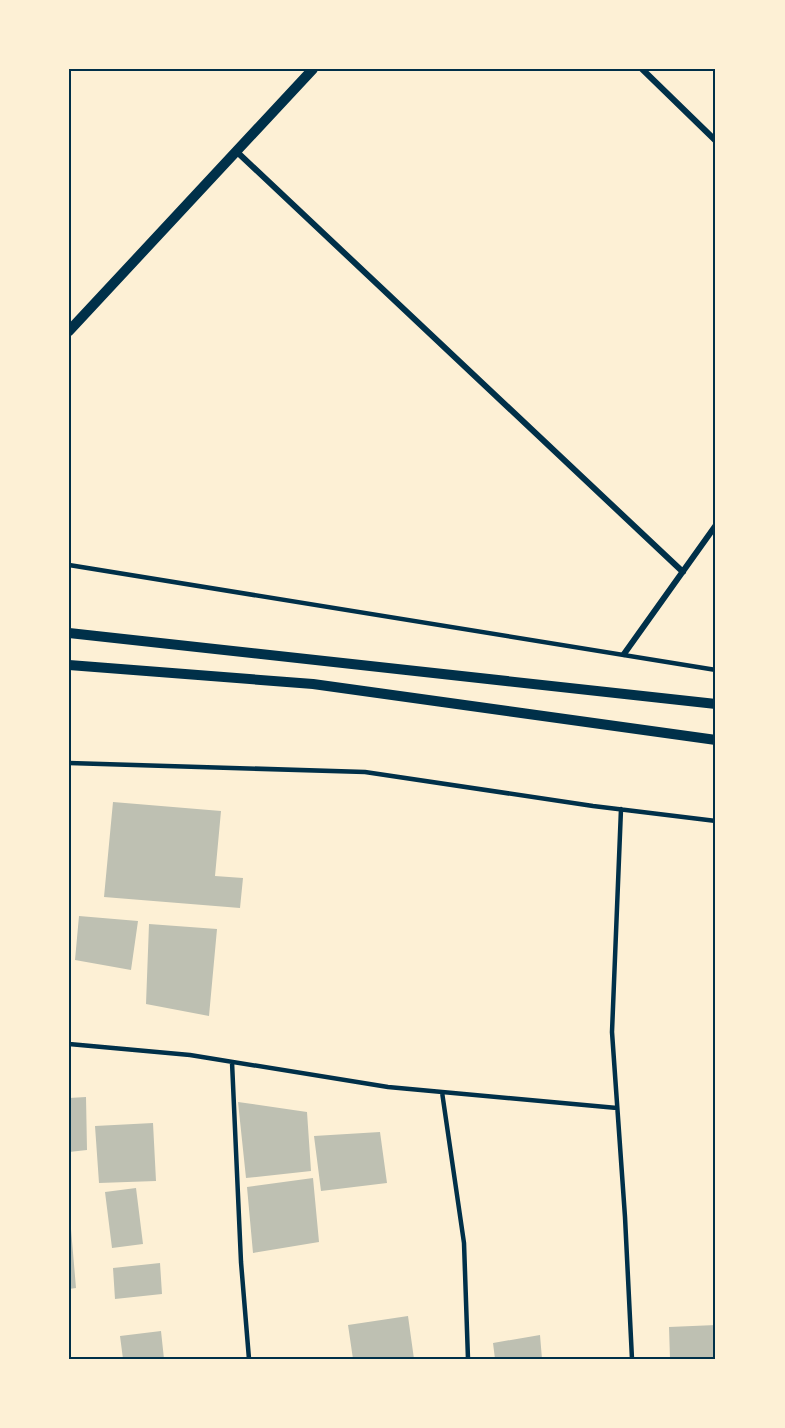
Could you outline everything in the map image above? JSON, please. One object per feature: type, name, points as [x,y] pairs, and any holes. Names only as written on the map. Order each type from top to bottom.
[{"type":"street","points":[[69,331],[313,69]]},
{"type":"street","points":[[642,69],[716,141]]},
{"type":"street","points":[[236,151],[683,572]]},
{"type":"street","points":[[624,654],[716,525]]},
{"type":"street","points":[[69,633],[716,704]]},
{"type":"street","points":[[69,665],[312,684],[716,740]]},
{"type":"lane","points":[[69,565],[716,670]]},
{"type":"lane","points":[[69,763],[365,772],[716,821]]},
{"type":"lane","points":[[621,809],[612,1032],[632,1359]]},
{"type":"lane","points":[[69,1044],[190,1055],[388,1087],[617,1108]]},
{"type":"lane","points":[[232,1062],[241,1262],[249,1359]]},
{"type":"lane","points":[[442,1092],[464,1243],[468,1359]]},
{"type":"building","points":[[113,802],[221,811],[215,876],[243,878],[240,908],[104,897]]},
{"type":"building","points":[[79,916],[138,921],[131,970],[75,960]]},
{"type":"building","points":[[149,924],[217,929],[209,1016],[146,1004]]},
{"type":"building","points":[[86,1097],[87,1150],[69,1152],[69,1098]]},
{"type":"building","points":[[238,1102],[307,1112],[311,1171],[246,1178]]},
{"type":"building","points":[[153,1123],[156,1181],[99,1183],[95,1126]]},
{"type":"building","points":[[380,1132],[387,1183],[321,1191],[314,1136]]},
{"type":"building","points":[[313,1178],[319,1242],[253,1253],[247,1187]]},
{"type":"building","points":[[136,1188],[143,1244],[112,1248],[105,1192]]},
{"type":"building","points":[[69,1229],[71,1229],[76,1288],[69,1289]]},
{"type":"building","points":[[160,1263],[162,1294],[115,1299],[113,1268]]},
{"type":"building","points":[[408,1316],[414,1359],[353,1359],[348,1325]]},
{"type":"building","points":[[716,1325],[716,1359],[670,1359],[669,1327]]},
{"type":"building","points":[[161,1331],[164,1359],[123,1359],[120,1336]]},
{"type":"building","points":[[540,1335],[542,1359],[495,1359],[493,1343]]}]
